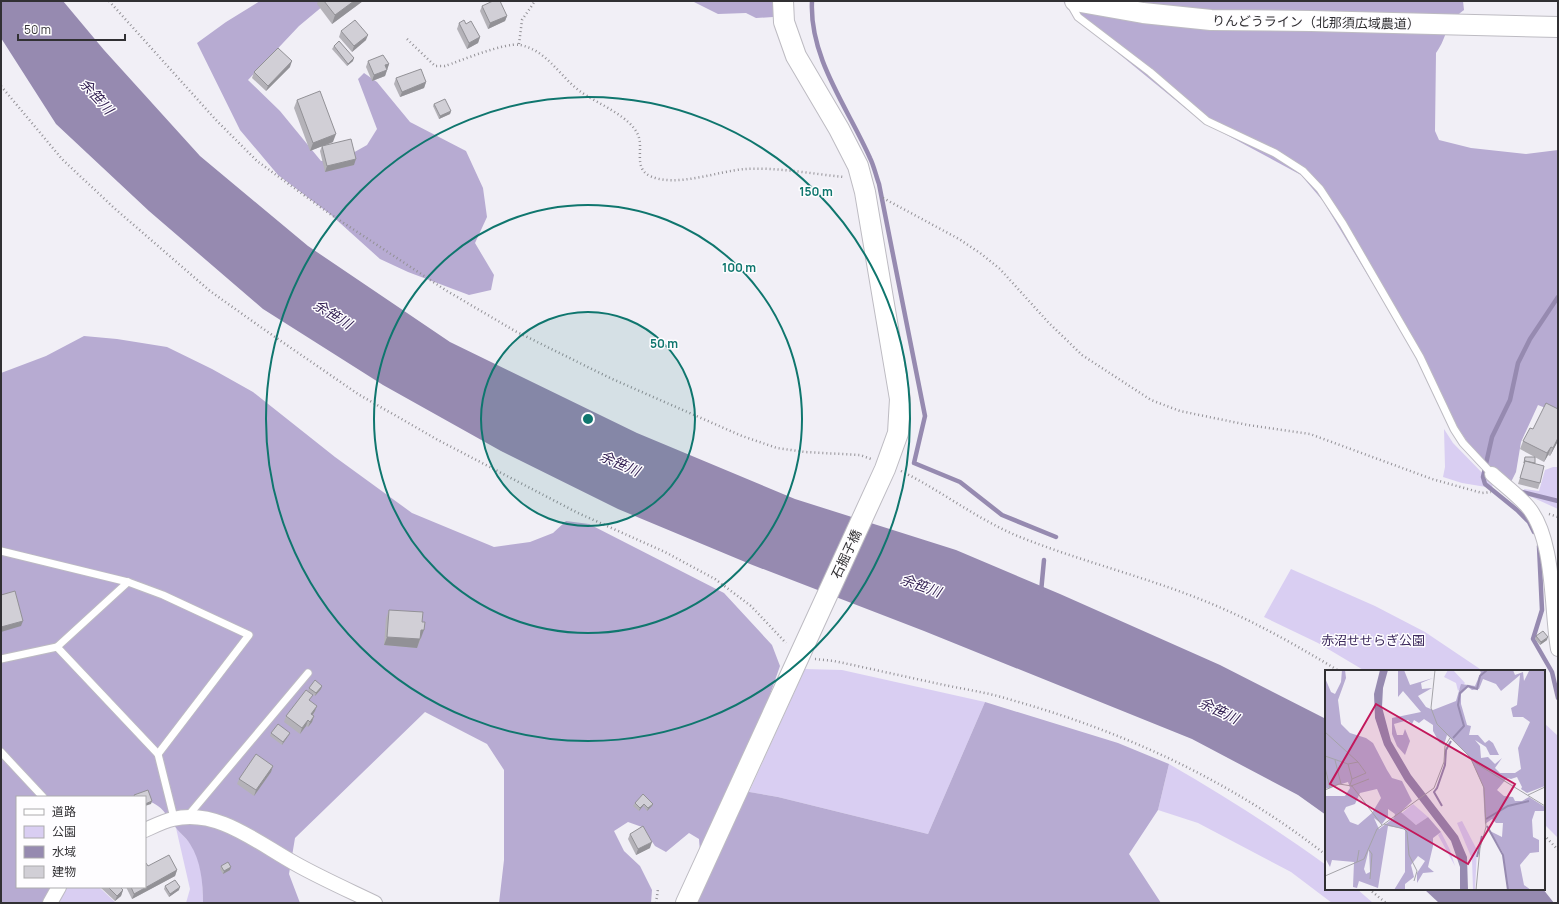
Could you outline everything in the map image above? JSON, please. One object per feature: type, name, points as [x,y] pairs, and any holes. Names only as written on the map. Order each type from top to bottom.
[{"type":"street","name":"石掘子橋","points":[[686,903],[886,467],[898,433],[900,399],[863,183],[858,166],[840,129],[796,56],[784,22],[783,1]]},
{"type":"street","name":"りんどうライン（北那須広域農道）","points":[[1075,1],[1143,13],[1211,20],[1558,27]]},
{"type":"street","points":[[1492,474],[1528,507],[1539,524],[1546,544],[1558,649]]},
{"type":"street","points":[[146,830],[180,818],[220,822],[235,828],[297,864],[375,903]]},
{"type":"street","points":[[50,903],[58,888]]},
{"type":"lane","points":[[1068,1],[1078,17],[1150,72],[1207,121],[1275,154],[1303,171],[1320,189],[1344,224],[1420,358],[1454,429],[1463,443],[1492,474]]},
{"type":"lane","points":[[1,551],[128,582],[163,595],[249,635],[158,754]]},
{"type":"lane","points":[[1,658],[58,647],[128,582]]},
{"type":"lane","points":[[58,647],[158,754],[180,818],[308,673]]},
{"type":"lane","points":[[1,752],[41,796]]},
{"type":"path","points":[[109,1],[216,120],[257,161],[330,214],[447,291],[515,331],[590,368],[742,436],[777,448],[805,452],[860,455],[886,467],[1019,537],[1117,570],[1219,607],[1297,646],[1337,670]]},
{"type":"path","points":[[519,44],[522,20],[535,1]]},
{"type":"path","points":[[407,39],[435,66],[445,66],[506,46],[519,44],[536,51],[547,58],[580,91],[629,122],[639,136],[640,163],[648,175],[658,179],[703,177],[744,169],[759,169],[863,183],[959,239],[980,253],[1000,269],[1048,322],[1082,355],[1151,400],[1180,411],[1248,425],[1310,434],[1459,488],[1482,493],[1510,490]]},
{"type":"path","points":[[1,86],[62,159],[113,207],[210,291],[358,394],[438,440],[578,513],[665,552],[715,579],[751,606],[802,648],[834,661],[1007,699],[1093,726],[1164,755],[1237,793],[1297,832],[1325,854]]},
{"type":"path","points":[[1545,836],[1558,850]]},
{"type":"path","points":[[656,903],[658,888]]},
{"type":"path","points":[[1370,890],[1386,903]]},
{"type":"green space","points":[[1444,429],[1453,443],[1493,484],[1492,488],[1462,483],[1443,477],[1445,467]]},
{"type":"green space","points":[[1558,467],[1558,509],[1525,494],[1524,489],[1539,491],[1545,470]]},
{"type":"green space","name":"赤沼せせらぎ公園","points":[[1291,569],[1375,606],[1425,632],[1482,670],[1363,670],[1318,643],[1264,617]]},
{"type":"green space","points":[[805,669],[842,670],[985,702],[928,834],[778,797],[749,792]]},
{"type":"green space","points":[[1545,724],[1558,736],[1558,838],[1545,825]]},
{"type":"green space","points":[[1169,764],[1249,812],[1325,864],[1325,890],[1358,890],[1373,903],[1332,903],[1291,872],[1198,823],[1158,810]]},
{"type":"green space","points":[[176,828],[189,842],[197,856],[201,871],[203,903],[186,903],[190,889]]},
{"type":"green space","points":[[63,888],[100,888],[116,903],[55,903]]},
{"type":"shaded area","points":[[260,1],[329,1],[299,26],[248,80],[280,111],[321,161],[344,158],[367,145],[377,129],[358,79],[364,73],[377,82],[410,122],[466,151],[483,188],[487,217],[475,243],[494,275],[491,290],[469,295],[408,272],[380,259],[330,214],[278,175],[240,130],[197,43],[226,22]]},
{"type":"shaded area","points":[[692,1],[774,1],[773,17],[756,18],[746,13],[718,14]]},
{"type":"shaded area","points":[[1063,1],[1463,1],[1464,10],[1457,15],[1449,25],[1443,41],[1436,53],[1435,131],[1439,140],[1471,148],[1526,154],[1558,150],[1558,413],[1538,405],[1521,442],[1516,472],[1511,482],[1481,462],[1458,428],[1420,350],[1399,327],[1323,201],[1301,175],[1201,121],[1074,17]]},
{"type":"shaded area","points":[[84,336],[117,339],[167,347],[212,369],[253,392],[335,457],[412,513],[494,547],[530,542],[553,533],[566,521],[589,524],[724,593],[772,645],[780,666],[752,746],[732,789],[778,797],[928,834],[985,702],[1118,743],[1169,764],[1158,810],[1129,854],[1161,903],[691,903],[702,878],[699,839],[689,833],[666,852],[655,846],[642,827],[628,822],[614,831],[624,851],[640,866],[652,890],[651,903],[499,903],[504,860],[504,770],[487,744],[425,712],[295,838],[289,874],[300,903],[203,903],[201,872],[194,851],[188,841],[162,810],[155,804],[146,800],[146,796],[16,796],[16,888],[52,888],[43,903],[1,903],[1,373],[46,356]]},
{"type":"water","name":"余笹川","points":[[1,1],[63,1],[104,50],[200,156],[308,246],[450,342],[637,433],[795,499],[956,550],[1220,665],[1325,718],[1325,814],[1298,795],[1192,739],[924,631],[750,564],[618,509],[501,451],[383,385],[263,309],[149,211],[56,124],[1,38]]},
{"type":"water","points":[[1425,890],[1544,890],[1554,903],[1439,903]]},
{"type":"building","points":[[324,1],[354,1],[335,15]]},
{"type":"building","points":[[493,1],[500,1],[507,16],[490,23],[482,6]]},
{"type":"building","points":[[355,20],[368,35],[354,46],[341,31]]},
{"type":"building","points":[[464,20],[466,24],[471,21],[480,37],[469,43],[459,23]]},
{"type":"building","points":[[339,41],[354,58],[348,64],[334,46]]},
{"type":"building","points":[[278,48],[292,61],[268,86],[254,72]]},
{"type":"building","points":[[383,55],[389,64],[385,65],[387,70],[374,75],[368,61]]},
{"type":"building","points":[[421,69],[426,82],[402,92],[396,78]]},
{"type":"building","points":[[320,91],[336,134],[313,143],[297,100]]},
{"type":"building","points":[[445,99],[451,111],[440,116],[434,104]]},
{"type":"building","points":[[351,139],[356,159],[327,166],[322,146]]},
{"type":"building","points":[[1546,403],[1558,409],[1558,438],[1553,448],[1551,447],[1547,453],[1523,441],[1530,428],[1533,429]]},
{"type":"building","points":[[1525,457],[1535,457],[1535,463],[1525,461],[1524,463]]},
{"type":"building","points":[[1525,461],[1544,466],[1540,483],[1520,478]]},
{"type":"building","points":[[15,591],[23,621],[1,627],[1,595]]},
{"type":"building","points":[[389,610],[423,612],[422,622],[425,622],[424,630],[421,630],[420,639],[387,637]]},
{"type":"building","points":[[1543,631],[1548,637],[1541,642],[1536,636]]},
{"type":"building","points":[[315,680],[322,686],[316,693],[309,688]]},
{"type":"building","points":[[306,690],[313,695],[309,700],[317,706],[311,714],[314,716],[310,722],[308,720],[302,728],[286,716]]},
{"type":"building","points":[[278,724],[290,733],[283,742],[271,733]]},
{"type":"building","points":[[256,754],[273,766],[256,790],[239,779]]},
{"type":"building","points":[[148,790],[152,801],[146,804],[146,796],[134,795]]},
{"type":"building","points":[[643,794],[653,804],[648,808],[644,804],[640,808],[635,803]]},
{"type":"building","points":[[643,826],[652,842],[638,849],[630,834]]},
{"type":"building","points":[[169,855],[177,870],[146,887],[146,863],[148,866]]},
{"type":"building","points":[[228,862],[231,867],[224,871],[221,866]]},
{"type":"building","points":[[175,880],[180,887],[170,894],[165,886]]},
{"type":"building","points":[[109,888],[121,888],[123,890],[117,896]]},
{"type":"building","points":[[131,888],[145,888],[134,894]]},
{"type":"waterway","points":[[812,1],[813,22],[823,63],[873,164],[879,184],[925,416],[914,463],[960,482],[1002,515],[1056,537]]},
{"type":"waterway","points":[[1534,532],[1529,522],[1517,510],[1485,484],[1483,477],[1492,437],[1510,400],[1518,363],[1530,339],[1558,297]]},
{"type":"waterway","points":[[1518,491],[1558,501]]},
{"type":"waterway","points":[[1539,546],[1542,610],[1533,639],[1552,672],[1558,698]]},
{"type":"waterway","points":[[1041,592],[1044,560]]}]
